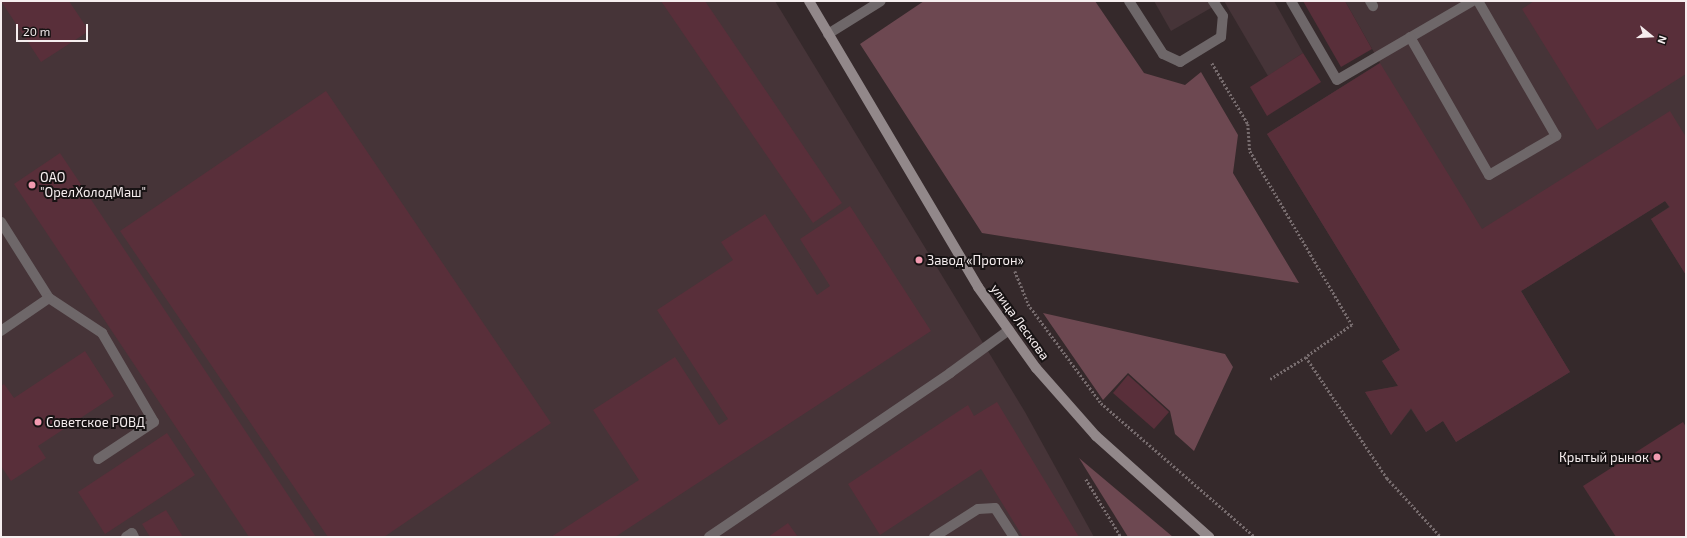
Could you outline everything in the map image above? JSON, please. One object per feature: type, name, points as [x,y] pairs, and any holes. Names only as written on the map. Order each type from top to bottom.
[{"type":"main road","name":"улица Лескова","points":[[809,1],[978,287],[1036,368],[1096,436],[1209,537]]},
{"type":"street","points":[[828,34],[881,1]]},
{"type":"street","points":[[1129,1],[1162,54],[1180,62],[1221,37],[1223,16],[1213,1]]},
{"type":"street","points":[[1291,1],[1337,80],[1473,1]]},
{"type":"street","points":[[1410,37],[1489,175],[1556,136],[1478,1]]},
{"type":"street","points":[[1,222],[49,298],[102,333],[154,422],[98,459]]},
{"type":"street","points":[[1,331],[49,298]]},
{"type":"street","points":[[709,537],[950,373],[1009,330]]},
{"type":"street","points":[[934,537],[978,509],[995,508],[1014,537]]},
{"type":"street","points":[[126,537],[132,534],[134,537]]},
{"type":"path","points":[[1203,49],[1248,124],[1250,151],[1352,325],[1306,357],[1270,379]]},
{"type":"path","points":[[1015,271],[1028,304],[1101,403],[1255,537]]},
{"type":"path","points":[[1306,357],[1387,478],[1441,537]]},
{"type":"path","points":[[1086,479],[1121,537]]},
{"type":"shaded area","points":[[1,1],[775,1],[1025,412],[1094,537],[1,537]]},
{"type":"shaded area","points":[[924,1],[1095,1],[1144,73],[1185,85],[1201,72],[1238,135],[1233,173],[1299,283],[982,233],[860,44]]},
{"type":"shaded area","points":[[1154,1],[1223,1],[1171,31]]},
{"type":"shaded area","points":[[1224,1],[1274,1],[1303,53],[1268,76]]},
{"type":"shaded area","points":[[1345,1],[1686,1],[1686,275],[1651,219],[1669,207],[1665,201],[1521,291],[1570,372],[1456,442],[1443,421],[1426,432],[1411,409],[1391,435],[1365,392],[1398,386],[1382,361],[1400,350],[1267,134],[1380,63]]},
{"type":"shaded area","points":[[1043,313],[1225,354],[1233,367],[1194,451],[1175,434],[1170,411],[1128,373],[1103,400]]},
{"type":"shaded area","points":[[1079,458],[1173,537],[1128,537]]},
{"type":"building","points":[[1,1],[69,1],[89,31],[41,62]]},
{"type":"building","points":[[661,1],[705,1],[842,203],[813,223]]},
{"type":"building","points":[[1303,1],[1345,1],[1372,49],[1341,67]]},
{"type":"building","points":[[1534,1],[1686,1],[1686,74],[1597,130],[1522,9]]},
{"type":"building","points":[[1303,53],[1321,82],[1267,116],[1250,87]]},
{"type":"building","points":[[1380,63],[1482,229],[1670,111],[1686,137],[1686,275],[1651,219],[1670,207],[1665,201],[1521,291],[1570,372],[1456,442],[1443,421],[1426,432],[1411,408],[1391,435],[1365,392],[1398,386],[1382,361],[1400,350],[1267,134]]},
{"type":"building","points":[[326,91],[551,423],[384,537],[328,537],[120,231]]},
{"type":"building","points":[[60,153],[316,537],[249,537],[14,184]]},
{"type":"building","points":[[850,206],[931,331],[615,537],[551,537],[639,480],[593,410],[675,357],[719,425],[728,419],[657,310],[733,260],[721,242],[765,214],[817,295],[830,286],[800,239]]},
{"type":"building","name":"Советское РОВД","points":[[85,351],[114,396],[38,446],[46,458],[11,481],[1,466],[1,386],[4,384],[14,398]]},
{"type":"building","points":[[1128,375],[1169,412],[1154,429],[1113,393]]},
{"type":"building","points":[[997,402],[1079,537],[1023,537],[981,469],[880,535],[848,484],[968,405],[974,416]]},
{"type":"building","name":"Крытый рынок","points":[[1683,422],[1686,427],[1686,537],[1616,537],[1583,486]]},
{"type":"building","points":[[167,433],[195,475],[105,534],[78,492]]},
{"type":"building","points":[[166,510],[183,537],[150,537],[142,524]]},
{"type":"building","points":[[788,523],[798,537],[768,537]]},
{"type":"place","name":"ОАО \"ОрелХолодМаш\"","points":[[32,185]]},
{"type":"place","name":"Завод «Протон»","points":[[919,260]]},
{"type":"place","name":"Советское РОВД","points":[[38,422]]},
{"type":"place","name":"Крытый рынок","points":[[1657,457]]}]
